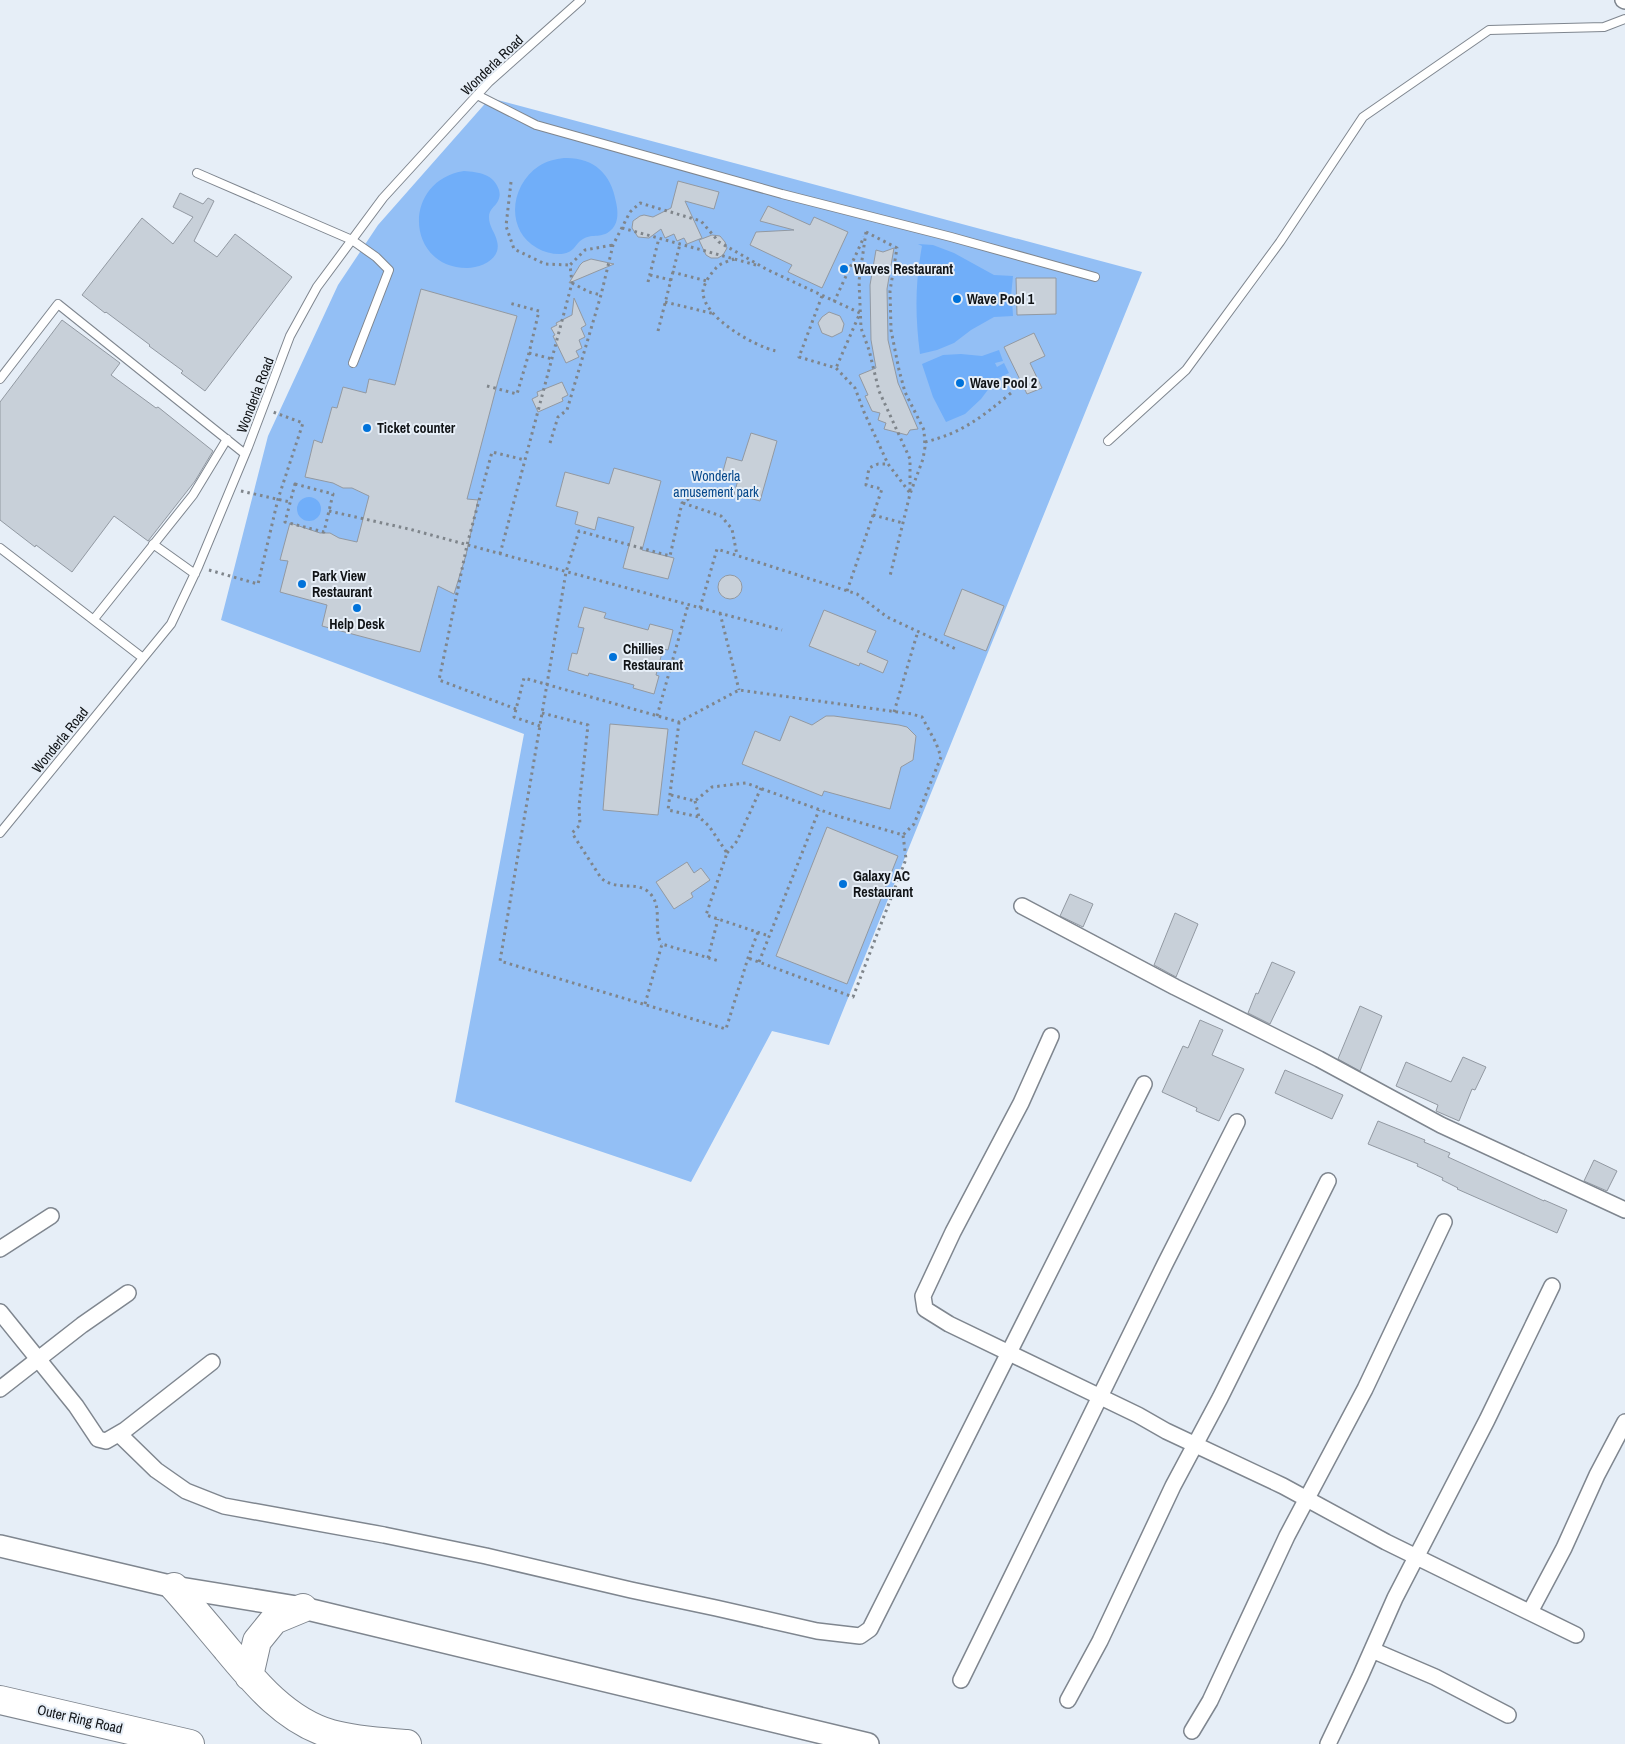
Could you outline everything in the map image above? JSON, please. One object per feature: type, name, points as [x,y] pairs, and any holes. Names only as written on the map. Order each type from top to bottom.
[{"type":"highway","points":[[174,1587],[249,1676],[273,1701],[308,1725],[331,1734],[366,1741],[407,1744]]},
{"type":"highway","points":[[249,1676],[257,1641],[274,1620],[303,1608]]},
{"type":"highway","name":"Outer Ring Road","points":[[0,1700],[190,1744]]},
{"type":"main road","points":[[0,1546],[174,1587],[303,1608],[868,1744]]},
{"type":"street","points":[[1022,906],[1441,1125],[1625,1210]]},
{"type":"street","points":[[1051,1036],[1021,1103],[953,1232],[922,1296],[925,1309],[949,1324],[1307,1498],[1417,1557],[1576,1635]]},
{"type":"street","points":[[119,1434],[156,1470],[186,1491],[224,1506],[384,1535],[486,1556],[817,1631],[860,1636],[870,1629],[1144,1084]]},
{"type":"street","points":[[961,1680],[1237,1122]]},
{"type":"street","points":[[1068,1700],[1100,1642],[1173,1486],[1220,1398],[1328,1181]]},
{"type":"street","points":[[0,1249],[52,1216]]},
{"type":"street","points":[[1192,1730],[1210,1701],[1287,1536],[1365,1389],[1444,1222]]},
{"type":"street","points":[[1328,1744],[1395,1598],[1487,1420],[1552,1286]]},
{"type":"street","points":[[0,1389],[82,1325],[128,1293]]},
{"type":"street","points":[[0,1312],[76,1406],[98,1439],[106,1441],[119,1434],[212,1362]]},
{"type":"street","points":[[1530,1612],[1564,1548],[1597,1475],[1625,1422]]},
{"type":"street","points":[[1372,1650],[1435,1677],[1508,1715]]},
{"type":"lane","name":"Wonderla Road","points":[[0,833],[171,624],[197,571],[231,489],[290,336],[317,287],[383,198],[477,95],[489,82],[581,0]]},
{"type":"lane","points":[[1108,441],[1186,370],[1280,242],[1363,117],[1488,30],[1604,27],[1625,20]]},
{"type":"lane","points":[[477,95],[536,125],[782,194],[951,237],[1095,277]]},
{"type":"lane","points":[[197,174],[352,240],[376,257],[389,270],[353,364]]},
{"type":"lane","points":[[0,379],[58,304],[245,454]]},
{"type":"lane","points":[[94,619],[193,495],[228,439]]},
{"type":"lane","points":[[153,544],[197,571]]},
{"type":"lane","points":[[0,548],[143,658]]},
{"type":"path","points":[[510,182],[506,226],[514,249],[545,264],[570,265],[584,250],[613,245]]},
{"type":"path","points":[[550,443],[558,417],[567,410],[601,295],[613,245],[630,212],[640,203],[701,221],[719,242],[761,266],[860,313]]},
{"type":"path","points":[[622,228],[761,266]]},
{"type":"path","points":[[834,302],[866,232]]},
{"type":"path","points":[[866,232],[859,281],[861,328],[869,350],[879,391],[910,459],[910,494]]},
{"type":"path","points":[[866,232],[897,248],[890,291],[891,330],[905,392],[924,430],[925,442],[923,459],[910,494],[890,576]]},
{"type":"path","points":[[648,282],[659,238]]},
{"type":"path","points":[[658,331],[680,244]]},
{"type":"path","points":[[734,259],[718,266],[707,281],[703,292],[707,304],[726,327],[764,348],[776,351]]},
{"type":"path","points":[[500,554],[572,283],[570,265]]},
{"type":"path","points":[[672,272],[707,281]]},
{"type":"path","points":[[650,275],[671,280]]},
{"type":"path","points":[[572,283],[589,292],[601,295]]},
{"type":"path","points":[[822,296],[798,357],[836,368],[855,388],[888,464],[910,494]]},
{"type":"path","points":[[487,386],[517,394],[529,353],[539,311],[509,302]]},
{"type":"path","points":[[665,302],[715,314]]},
{"type":"path","points":[[836,368],[860,313]]},
{"type":"path","points":[[529,353],[552,359]]},
{"type":"path","points":[[925,442],[946,437],[965,428],[1011,393]]},
{"type":"path","points":[[197,571],[258,584],[278,499],[303,423],[263,408]]},
{"type":"path","points":[[516,709],[439,680],[467,545],[492,452],[525,460]]},
{"type":"path","points":[[847,591],[882,490],[866,485],[869,468],[878,464],[888,464]]},
{"type":"path","points":[[294,484],[333,494],[324,532],[285,522],[290,502],[294,484]]},
{"type":"path","points":[[231,489],[290,502]]},
{"type":"path","points":[[725,490],[705,489],[682,503],[670,556],[579,532],[566,572],[500,961],[726,1029],[758,932]]},
{"type":"path","points":[[682,503],[721,516],[732,529],[737,556]]},
{"type":"path","points":[[329,512],[409,529],[782,630]]},
{"type":"path","points":[[873,515],[903,523]]},
{"type":"path","points":[[700,608],[716,549],[857,594],[887,617],[958,650]]},
{"type":"path","points":[[657,716],[688,605]]},
{"type":"path","points":[[720,613],[739,690]]},
{"type":"path","points":[[894,712],[918,631]]},
{"type":"path","points":[[540,726],[514,717],[524,678],[679,722],[739,690],[922,717],[941,757],[914,824],[903,835]]},
{"type":"path","points":[[542,713],[588,725],[579,806],[580,825],[572,833],[601,878],[606,883],[615,886],[638,887],[650,895],[658,911],[657,932],[662,944],[719,961]]},
{"type":"path","points":[[679,722],[668,810],[699,817],[709,826],[727,853]]},
{"type":"path","points":[[694,801],[712,787],[746,783],[819,810],[903,835]]},
{"type":"path","points":[[761,788],[738,841],[727,853],[706,915],[769,936]]},
{"type":"path","points":[[670,795],[694,801]]},
{"type":"path","points":[[694,801],[699,817]]},
{"type":"path","points":[[759,962],[819,810]]},
{"type":"path","points":[[748,958],[852,997],[906,859],[903,835]]},
{"type":"path","points":[[708,958],[718,919]]},
{"type":"path","points":[[645,1004],[662,944]]},
{"type":"green space","name":"Wonderla amusement park","points":[[490,98],[1142,272],[829,1045],[772,1031],[691,1182],[455,1102],[524,734],[221,620],[268,436],[338,285],[378,225]]},
{"type":"shaded area","points":[[564,158],[584,160],[605,175],[614,192],[617,217],[614,227],[608,233],[587,237],[568,252],[556,254],[537,248],[527,240],[520,230],[516,219],[515,207],[522,184],[529,174],[545,163]]},
{"type":"shaded area","points":[[464,171],[480,173],[490,177],[497,185],[500,194],[498,201],[489,214],[490,224],[497,241],[496,253],[489,261],[473,268],[447,264],[432,254],[423,240],[419,223],[421,206],[429,190],[444,178]]},
{"type":"shaded area","name":"Wave Pool 1","points":[[918,244],[933,245],[954,253],[994,275],[1013,276],[1011,296],[1002,296],[999,300],[1002,302],[1012,300],[1013,316],[994,317],[971,330],[954,343],[920,354],[916,300],[922,246]]},
{"type":"shaded area","name":"Wave Pool 2","points":[[999,350],[1003,361],[995,363],[997,367],[1004,363],[1009,373],[996,379],[981,399],[965,414],[946,422],[933,397],[922,364],[943,355],[982,356]]},
{"type":"shaded area","points":[[309,497],[318,500],[321,509],[318,518],[309,521],[300,518],[297,509],[300,500]]},
{"type":"building","points":[[678,181],[719,192],[714,209],[685,201],[702,238],[687,244],[684,238],[677,241],[674,234],[665,238],[661,229],[649,238],[638,237],[632,228],[633,221],[644,215],[653,217],[671,208]]},
{"type":"building","points":[[180,193],[203,204],[208,198],[214,201],[194,241],[217,257],[235,234],[292,277],[205,391],[181,373],[183,371],[150,345],[82,295],[142,218],[173,244],[193,217],[173,207]]},
{"type":"building","points":[[768,206],[810,225],[814,217],[848,232],[822,288],[788,272],[792,265],[750,245],[756,232],[794,230],[760,221]]},
{"type":"building","points":[[712,235],[720,236],[727,248],[723,255],[718,258],[711,258],[706,255],[699,240]]},
{"type":"building","points":[[894,248],[887,289],[888,340],[898,383],[918,429],[910,430],[907,435],[884,429],[886,423],[878,420],[880,413],[872,411],[865,396],[868,395],[859,375],[876,368],[871,340],[870,285],[876,250],[883,252]]},
{"type":"building","points":[[591,259],[614,264],[569,283],[580,265]]},
{"type":"building","points":[[1016,278],[1056,278],[1056,314],[1017,315]]},
{"type":"building","points":[[421,289],[517,316],[467,499],[478,500],[466,555],[454,594],[438,586],[420,652],[322,626],[327,605],[280,592],[288,561],[280,560],[290,523],[357,542],[369,496],[352,488],[343,488],[333,483],[305,477],[314,440],[322,443],[332,407],[337,408],[343,387],[366,393],[369,379],[395,385]]},
{"type":"building","points":[[574,298],[586,325],[581,328],[585,337],[579,340],[582,348],[576,351],[579,357],[566,363],[551,328],[557,325],[556,323],[572,315]]},
{"type":"building","points":[[829,312],[840,316],[844,324],[842,332],[832,337],[822,333],[818,323]]},
{"type":"building","points":[[62,320],[120,363],[111,375],[156,408],[158,407],[213,451],[195,481],[148,541],[114,516],[72,572],[0,520],[0,402]]},
{"type":"building","points":[[1034,333],[1045,356],[1030,363],[1042,388],[1027,394],[1004,347]]},
{"type":"building","points":[[562,382],[568,395],[562,398],[563,401],[538,412],[532,399],[538,396],[537,392]]},
{"type":"building","points":[[751,433],[777,441],[760,501],[734,494],[738,480],[722,475],[727,457],[742,461]]},
{"type":"building","points":[[614,468],[661,481],[642,550],[674,558],[668,579],[623,568],[634,527],[598,517],[595,530],[575,524],[578,512],[556,506],[565,472],[609,484]]},
{"type":"building","points":[[730,575],[739,578],[742,587],[739,596],[730,599],[721,596],[718,587],[721,578]]},
{"type":"building","points":[[962,589],[1004,606],[986,651],[944,635]]},
{"type":"building","points":[[584,607],[606,613],[604,618],[648,630],[650,624],[673,630],[668,650],[663,649],[656,675],[659,676],[654,694],[633,688],[634,685],[589,673],[588,676],[568,670],[572,653],[577,654],[584,628],[578,627]]},
{"type":"building","points":[[824,610],[876,631],[867,652],[888,661],[883,673],[860,663],[859,666],[809,646]]},
{"type":"building","points":[[790,716],[812,725],[826,716],[834,716],[907,727],[916,736],[913,760],[901,767],[890,809],[824,791],[822,796],[742,764],[755,731],[780,741]]},
{"type":"building","points":[[610,724],[668,729],[658,815],[603,810]]},
{"type":"building","points":[[827,827],[898,856],[847,984],[776,956]]},
{"type":"building","points":[[687,862],[694,873],[701,868],[710,880],[691,893],[693,897],[674,909],[656,882]]},
{"type":"building","points":[[1070,894],[1093,904],[1083,927],[1060,916]]},
{"type":"building","points":[[1175,913],[1198,924],[1176,977],[1154,965]]},
{"type":"building","points":[[1272,962],[1295,972],[1270,1024],[1248,1013]]},
{"type":"building","points":[[1360,1006],[1382,1016],[1360,1071],[1338,1059]]},
{"type":"building","points":[[1200,1020],[1223,1030],[1212,1055],[1244,1069],[1219,1121],[1196,1111],[1197,1108],[1162,1092],[1183,1046],[1188,1048]]},
{"type":"building","points":[[1463,1057],[1486,1067],[1475,1090],[1472,1089],[1459,1121],[1436,1111],[1438,1105],[1396,1086],[1406,1062],[1451,1082]]},
{"type":"building","points":[[1285,1070],[1343,1095],[1332,1119],[1275,1093]]},
{"type":"building","points":[[1378,1121],[1425,1140],[1424,1142],[1450,1153],[1448,1157],[1567,1210],[1557,1233],[1457,1189],[1442,1180],[1443,1178],[1417,1166],[1418,1164],[1368,1144]]},
{"type":"building","points":[[1594,1160],[1617,1171],[1607,1191],[1584,1181]]},
{"type":"place","name":"Waves Restaurant","points":[[844,269]]},
{"type":"place","name":"Wave Pool 1","points":[[957,299]]},
{"type":"place","name":"Wave Pool 2","points":[[960,383]]},
{"type":"place","name":"Ticket counter","points":[[367,428]]},
{"type":"place","name":"Park View Restaurant","points":[[302,584]]},
{"type":"place","name":"Help Desk","points":[[357,608]]},
{"type":"place","name":"Chillies Restaurant","points":[[613,657]]},
{"type":"place","name":"Galaxy AC Restaurant","points":[[843,884]]}]
